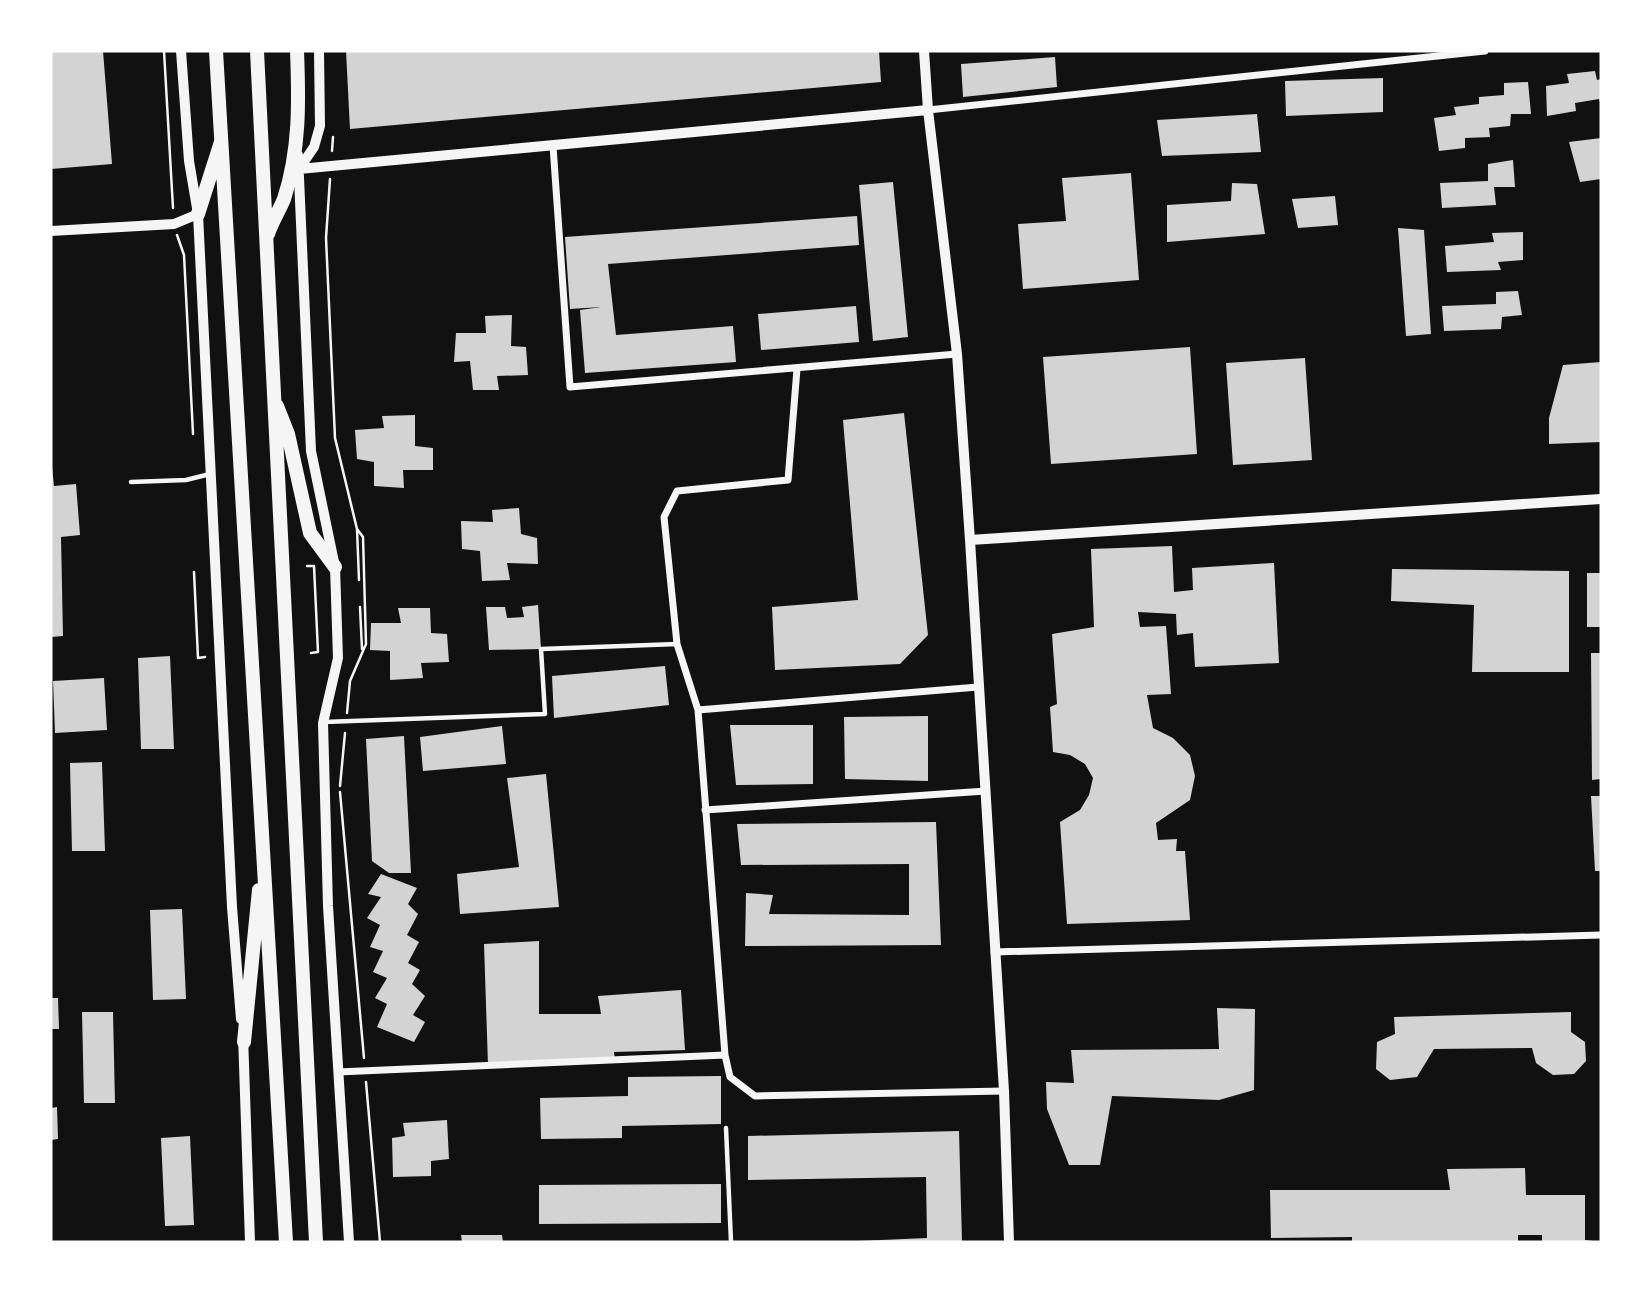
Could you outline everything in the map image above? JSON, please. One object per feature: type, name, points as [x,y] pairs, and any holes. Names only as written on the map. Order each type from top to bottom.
[{"type":"highway","points":[[216,51],[223,134],[286,1242]]},
{"type":"highway","points":[[257,51],[316,1242]]},
{"type":"highway","points":[[266,250],[269,232],[287,183],[298,131],[297,51]]},
{"type":"highway","points":[[198,214],[223,134]]},
{"type":"highway","points":[[287,183],[299,169]]},
{"type":"highway","points":[[272,392],[288,433],[310,533],[335,567]]},
{"type":"highway","points":[[244,1042],[264,847]]},
{"type":"street","points":[[181,51],[189,161],[198,214],[232,906],[244,1042],[250,1242]]},
{"type":"street","points":[[299,169],[314,147],[320,129],[319,51]]},
{"type":"street","points":[[924,51],[928,110],[957,354],[1004,1091],[1009,1242]]},
{"type":"street","points":[[299,169],[928,110],[1485,51]]},
{"type":"street","points":[[298,131],[311,451],[335,567],[338,659],[323,723],[338,1072],[349,1242]]},
{"type":"street","points":[[553,146],[570,387],[957,354]]},
{"type":"street","points":[[51,232],[174,224],[198,214]]},
{"type":"street","points":[[797,369],[788,481],[677,491],[664,517],[677,644],[698,710],[725,1055],[730,1077],[755,1097],[1004,1091]]},
{"type":"street","points":[[970,540],[1601,499]]},
{"type":"street","points":[[698,710],[978,687]]},
{"type":"street","points":[[705,810],[986,791]]},
{"type":"street","points":[[994,952],[1601,935]]},
{"type":"street","points":[[338,1072],[725,1055]]},
{"type":"lane","points":[[131,482],[186,480],[211,473]]},
{"type":"lane","points":[[323,723],[545,714],[541,649],[677,644]]},
{"type":"lane","points":[[726,1128],[730,1242]]},
{"type":"path","points":[[357,530],[359,580]]},
{"type":"path","points":[[307,566],[314,566],[318,652],[311,653]]},
{"type":"path","points":[[194,572],[198,658],[205,657]]},
{"type":"path","points":[[360,607],[362,650]]},
{"type":"building","points":[[51,51],[103,51],[112,164],[51,169]]},
{"type":"building","points":[[346,51],[879,51],[881,82],[350,129]]},
{"type":"building","points":[[1055,57],[1057,87],[963,97],[961,64]]},
{"type":"building","points":[[1595,71],[1597,80],[1601,79],[1601,106],[1599,99],[1575,103],[1576,111],[1547,116],[1546,86],[1569,83],[1567,74]]},
{"type":"building","points":[[1383,78],[1383,112],[1286,116],[1285,81]]},
{"type":"building","points":[[1528,82],[1531,114],[1511,114],[1510,126],[1489,128],[1490,137],[1465,138],[1465,148],[1439,151],[1434,118],[1456,115],[1454,107],[1479,104],[1479,97],[1504,95],[1504,83]]},
{"type":"building","points":[[1257,114],[1261,152],[1162,156],[1157,120]]},
{"type":"building","points":[[1601,138],[1601,179],[1580,182],[1569,142]]},
{"type":"building","points":[[1513,160],[1515,187],[1494,187],[1496,205],[1442,208],[1440,183],[1488,181],[1488,164]]},
{"type":"building","points":[[1131,173],[1139,280],[1023,289],[1018,224],[1066,221],[1062,178]]},
{"type":"building","points":[[893,182],[908,337],[873,341],[859,185]]},
{"type":"building","points":[[1232,183],[1257,184],[1265,234],[1167,242],[1167,205],[1231,201]]},
{"type":"building","points":[[1335,196],[1338,225],[1298,228],[1292,199]]},
{"type":"building","points":[[857,216],[859,245],[608,264],[616,335],[733,326],[736,362],[585,373],[580,310],[601,307],[570,309],[565,237]]},
{"type":"building","points":[[1398,228],[1424,230],[1431,334],[1406,336]]},
{"type":"building","points":[[1523,232],[1523,260],[1498,262],[1501,270],[1447,272],[1445,246],[1494,242],[1492,233]]},
{"type":"building","points":[[1518,291],[1522,315],[1502,317],[1501,329],[1444,331],[1442,306],[1496,304],[1496,292]]},
{"type":"building","points":[[856,306],[859,342],[761,350],[758,314]]},
{"type":"building","points":[[512,315],[511,346],[526,347],[528,375],[497,376],[499,390],[473,390],[470,361],[454,362],[456,333],[486,333],[485,316]]},
{"type":"building","points":[[1190,347],[1197,454],[1051,464],[1043,357]]},
{"type":"building","points":[[1305,358],[1312,460],[1233,465],[1226,363]]},
{"type":"building","points":[[1601,362],[1601,442],[1549,444],[1549,418],[1563,365]]},
{"type":"building","points":[[904,413],[928,635],[900,664],[775,670],[772,607],[858,600],[843,420]]},
{"type":"building","points":[[415,415],[415,446],[433,448],[433,470],[403,470],[404,488],[374,486],[374,462],[357,459],[355,430],[384,428],[382,416]]},
{"type":"building","points":[[51,457],[54,486],[76,484],[80,535],[61,537],[63,636],[51,637]]},
{"type":"building","points":[[519,508],[521,534],[537,538],[538,564],[507,563],[510,580],[482,581],[480,551],[462,549],[461,521],[493,522],[492,510]]},
{"type":"building","points":[[1172,546],[1174,592],[1193,590],[1192,568],[1274,563],[1279,663],[1195,667],[1193,633],[1177,635],[1176,614],[1138,612],[1140,627],[1166,626],[1171,694],[1147,695],[1153,728],[1173,738],[1190,755],[1195,776],[1190,800],[1156,823],[1158,840],[1177,839],[1176,851],[1185,851],[1190,920],[1067,924],[1060,822],[1080,810],[1089,795],[1093,778],[1085,764],[1070,755],[1053,752],[1050,707],[1057,704],[1052,634],[1094,627],[1091,549]]},
{"type":"building","points":[[1392,569],[1569,571],[1569,672],[1472,672],[1474,605],[1391,601]]},
{"type":"building","points":[[1587,573],[1601,573],[1601,627],[1587,627]]},
{"type":"building","points":[[538,605],[541,649],[489,650],[486,607],[505,607],[507,618],[524,617],[522,607]]},
{"type":"building","points":[[398,608],[430,608],[431,633],[447,634],[449,662],[421,663],[423,678],[390,680],[390,651],[370,650],[371,623],[401,623]]},
{"type":"building","points":[[1591,653],[1601,653],[1601,779],[1592,780]]},
{"type":"building","points":[[170,656],[174,749],[141,749],[138,658]]},
{"type":"building","points":[[665,666],[669,705],[554,718],[552,676]]},
{"type":"building","points":[[104,678],[107,730],[55,733],[53,681]]},
{"type":"building","points":[[928,716],[928,781],[845,779],[844,717]]},
{"type":"building","points":[[730,725],[813,725],[813,784],[736,785]]},
{"type":"building","points":[[502,726],[506,764],[423,771],[420,737]]},
{"type":"building","points":[[404,736],[411,873],[389,873],[372,861],[366,739]]},
{"type":"building","points":[[102,762],[105,851],[72,851],[70,763]]},
{"type":"building","points":[[546,774],[559,907],[460,914],[457,874],[519,867],[507,778]]},
{"type":"building","points":[[1591,796],[1601,796],[1601,871],[1595,871]]},
{"type":"building","points":[[936,822],[941,945],[745,946],[746,893],[773,895],[769,914],[909,915],[909,864],[741,865],[737,824]]},
{"type":"building","points":[[381,874],[417,888],[408,904],[418,914],[407,935],[419,942],[408,963],[420,970],[412,984],[425,996],[413,1015],[425,1022],[414,1042],[377,1027],[387,1004],[375,998],[387,978],[373,972],[383,951],[370,947],[380,925],[367,918],[381,897],[368,894]]},
{"type":"building","points":[[182,909],[186,999],[153,1000],[150,910]]},
{"type":"building","points":[[539,941],[539,1014],[601,1014],[598,996],[681,990],[685,1050],[614,1052],[615,1060],[488,1065],[484,944]]},
{"type":"building","points":[[51,998],[58,998],[59,1029],[51,1029]]},
{"type":"building","points":[[1217,1008],[1255,1009],[1254,1090],[1219,1100],[1112,1096],[1100,1165],[1069,1165],[1047,1109],[1046,1082],[1074,1083],[1071,1050],[1219,1049]]},
{"type":"building","points":[[82,1012],[113,1012],[115,1103],[84,1103]]},
{"type":"building","points":[[1571,1012],[1571,1032],[1585,1042],[1586,1061],[1574,1074],[1553,1075],[1536,1063],[1532,1048],[1434,1049],[1417,1077],[1390,1080],[1376,1069],[1377,1042],[1395,1034],[1394,1017]]},
{"type":"building","points":[[721,1076],[721,1124],[622,1126],[622,1138],[541,1139],[540,1098],[628,1096],[628,1077]]},
{"type":"building","points":[[57,1107],[58,1139],[51,1140],[51,1108]]},
{"type":"building","points":[[447,1120],[449,1159],[431,1161],[431,1176],[393,1177],[392,1138],[405,1136],[403,1123]]},
{"type":"building","points":[[959,1131],[962,1242],[835,1242],[927,1238],[926,1177],[748,1180],[748,1136]]},
{"type":"building","points":[[190,1136],[194,1225],[165,1226],[161,1138]]},
{"type":"building","points":[[1525,1168],[1526,1195],[1585,1195],[1585,1240],[1601,1242],[1542,1242],[1542,1235],[1518,1235],[1518,1242],[1352,1242],[1352,1237],[1271,1238],[1270,1190],[1450,1190],[1447,1169]]},
{"type":"building","points":[[721,1184],[721,1223],[539,1224],[539,1185]]},
{"type":"building","points":[[461,1235],[502,1235],[503,1242],[462,1242]]}]
